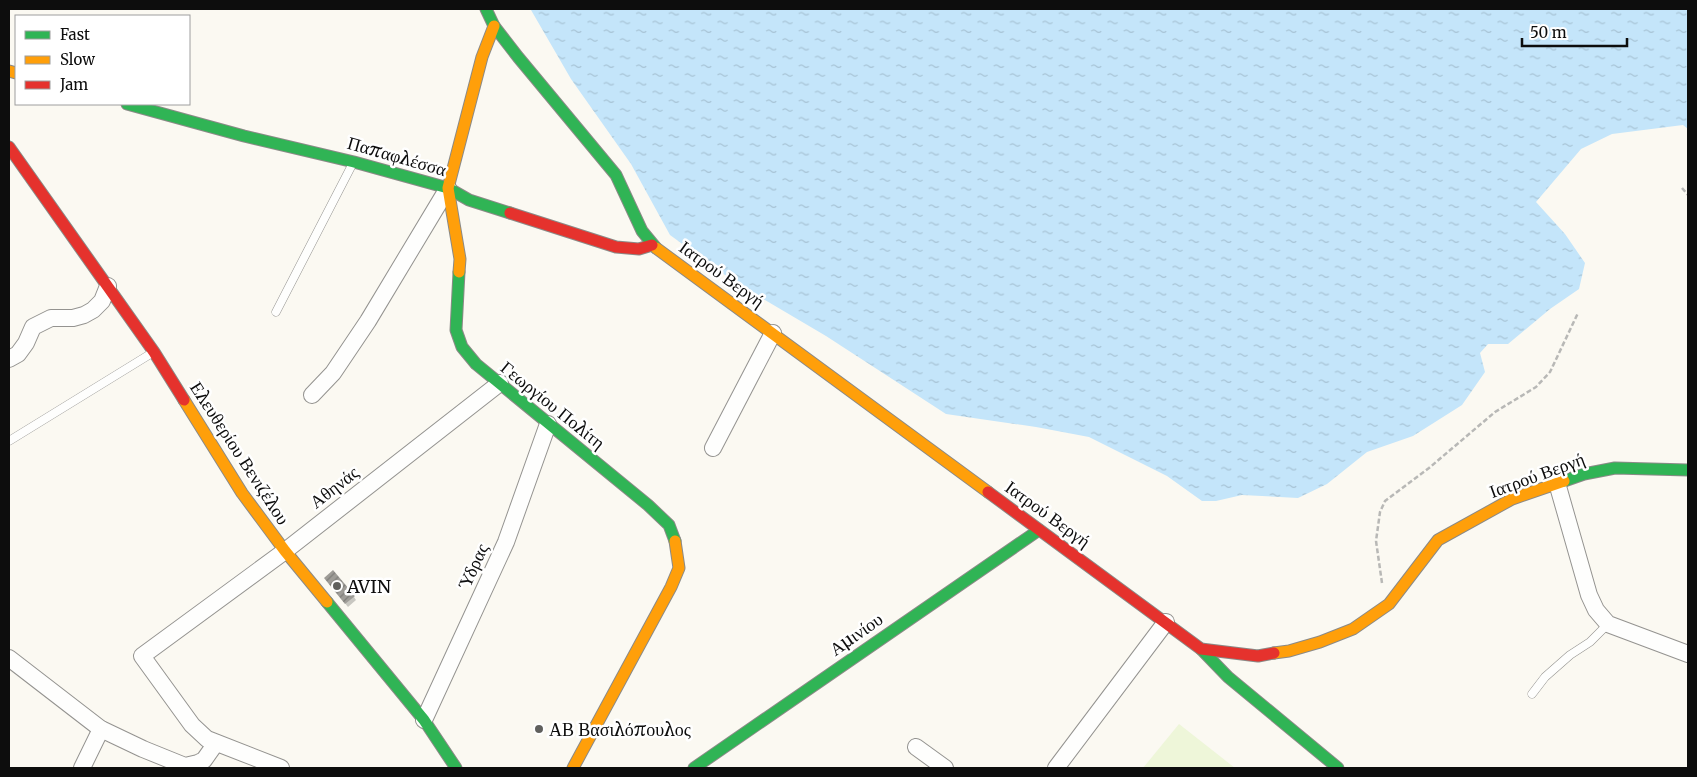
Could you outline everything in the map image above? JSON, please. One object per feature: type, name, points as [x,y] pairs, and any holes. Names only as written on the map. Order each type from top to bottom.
[{"type":"main road","name":"Ιατρού Βεργή","points":[[486,9],[494,26],[518,57],[616,176],[642,231],[652,244],[1201,649],[1258,656],[1289,651],[1320,642],[1353,629],[1389,604],[1438,540],[1512,499],[1557,482],[1615,468],[1688,470]]},
{"type":"main road","name":"Γεωργίου Πολίτη","points":[[494,26],[482,57],[448,188],[460,259],[456,330],[462,347],[476,364],[670,525],[676,543],[679,568],[671,587],[573,768]]},
{"type":"main road","name":"Παπαφλέσσα","points":[[131,105],[448,188],[469,200],[616,247],[639,249],[652,244]]},
{"type":"main road","name":"Ελευθερίου Βενιζέλου","points":[[10,152],[154,352],[242,493],[285,550],[424,720],[456,768]]},
{"type":"main road","name":"Αμινίου","points":[[694,768],[1039,530]]},
{"type":"main road","points":[[1201,649],[1228,677],[1338,768]]},
{"type":"street","points":[[312,395],[333,373],[368,321],[448,188]]},
{"type":"street","points":[[9,359],[18,354],[33,328],[51,318],[84,316],[94,310],[102,302],[108,286]]},
{"type":"street","points":[[713,448],[773,333]]},
{"type":"street","name":"Αθηνάς","points":[[216,743],[207,739],[192,725],[142,656],[285,550],[500,383]]},
{"type":"street","name":"Ύδρας","points":[[424,720],[506,542],[548,424]]},
{"type":"street","points":[[1557,482],[1589,595],[1596,610],[1608,624],[1688,654]]},
{"type":"street","points":[[1056,768],[1166,622]]},
{"type":"street","points":[[9,658],[101,728],[143,749],[186,767],[204,760],[216,743],[281,768]]},
{"type":"street","points":[[82,768],[101,728]]},
{"type":"street","points":[[916,747],[945,768]]},
{"type":"lane","points":[[276,312],[354,162]]},
{"type":"lane","points":[[9,441],[154,352]]},
{"type":"lane","points":[[1532,694],[1545,677],[1570,655],[1590,642],[1608,624]]},
{"type":"path","points":[[1682,188],[1688,195]]},
{"type":"path","points":[[1389,604],[1380,580],[1376,541],[1380,512],[1385,501],[1429,468],[1495,412],[1536,387],[1550,372],[1578,313]]},
{"type":"green space","points":[[1179,724],[1235,768],[1143,768]]},
{"type":"water","points":[[1688,9],[1688,129],[1683,125],[1612,134],[1581,149],[1536,202],[1565,234],[1585,263],[1579,289],[1550,309],[1508,344],[1488,344],[1480,353],[1485,372],[1462,405],[1413,436],[1367,452],[1327,484],[1298,498],[1242,495],[1216,501],[1202,501],[1167,476],[1089,437],[946,414],[826,336],[736,283],[670,235],[631,164],[571,79],[531,10]]},
{"type":"building","points":[[333,570],[355,596],[345,604],[324,578]]},
{"type":"traffic: fast","points":[[486,9],[494,26],[518,57],[616,175],[642,231],[656,248]]},
{"type":"traffic: fast","points":[[131,105],[448,188],[469,200],[510,213]]},
{"type":"traffic: fast","points":[[459,272],[456,330],[462,347],[476,364],[648,505],[669,525],[675,541]]},
{"type":"traffic: fast","points":[[1564,481],[1584,474],[1615,468],[1688,470]]},
{"type":"traffic: fast","points":[[694,768],[1039,530]]},
{"type":"traffic: fast","points":[[327,602],[424,720],[456,768]]},
{"type":"traffic: fast","points":[[1201,649],[1228,677],[1338,768]]},
{"type":"traffic: slow","points":[[459,272],[460,259],[448,188],[482,57],[494,26]]},
{"type":"traffic: slow","points":[[9,71],[15,73]]},
{"type":"traffic: slow","points":[[656,248],[988,492]]},
{"type":"traffic: slow","points":[[184,400],[242,493],[285,551],[327,602]]},
{"type":"traffic: slow","points":[[1274,653],[1289,651],[1320,642],[1353,629],[1389,604],[1438,540],[1512,499],[1564,481]]},
{"type":"traffic: slow","points":[[573,768],[671,587],[679,568],[675,541]]},
{"type":"traffic: jam","points":[[9,147],[154,352],[184,400]]},
{"type":"traffic: jam","points":[[510,213],[616,247],[639,249],[652,245]]},
{"type":"traffic: jam","points":[[988,492],[1201,649],[1258,656],[1274,653]]},
{"type":"place","name":"AVIN","points":[[337,586]]},
{"type":"place","name":"ΑΒ Βασιλόπουλος","points":[[539,729]]}]
